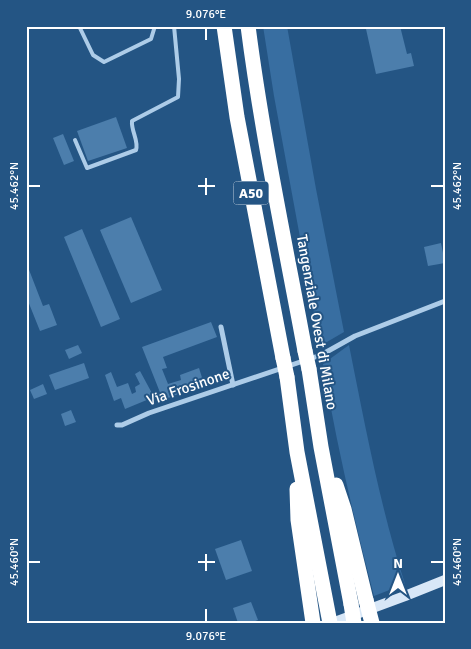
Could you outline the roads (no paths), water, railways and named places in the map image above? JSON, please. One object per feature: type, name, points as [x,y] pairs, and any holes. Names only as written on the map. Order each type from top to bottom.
[{"type":"highway","name":"A50","points":[[224,26],[237,116],[287,377],[298,452],[330,619]]},
{"type":"highway","name":"Tangenziale Ovest di Milano","points":[[248,26],[260,106],[354,623]]},
{"type":"highway","points":[[321,446],[344,509],[372,623]]},
{"type":"highway","points":[[298,452],[296,495],[298,520],[313,621]]},
{"type":"street","name":"Via Frosinone","points":[[117,425],[122,425],[149,413],[321,355],[354,336],[445,301]]},
{"type":"street","points":[[221,327],[233,385]]},
{"type":"street","points":[[330,619],[405,596],[445,580]]},
{"type":"lane","points":[[79,26],[93,54],[104,62],[151,39],[155,26]]},
{"type":"lane","points":[[74,140],[87,168],[136,150],[137,146],[132,121],[178,97],[179,79],[174,26]]}]
